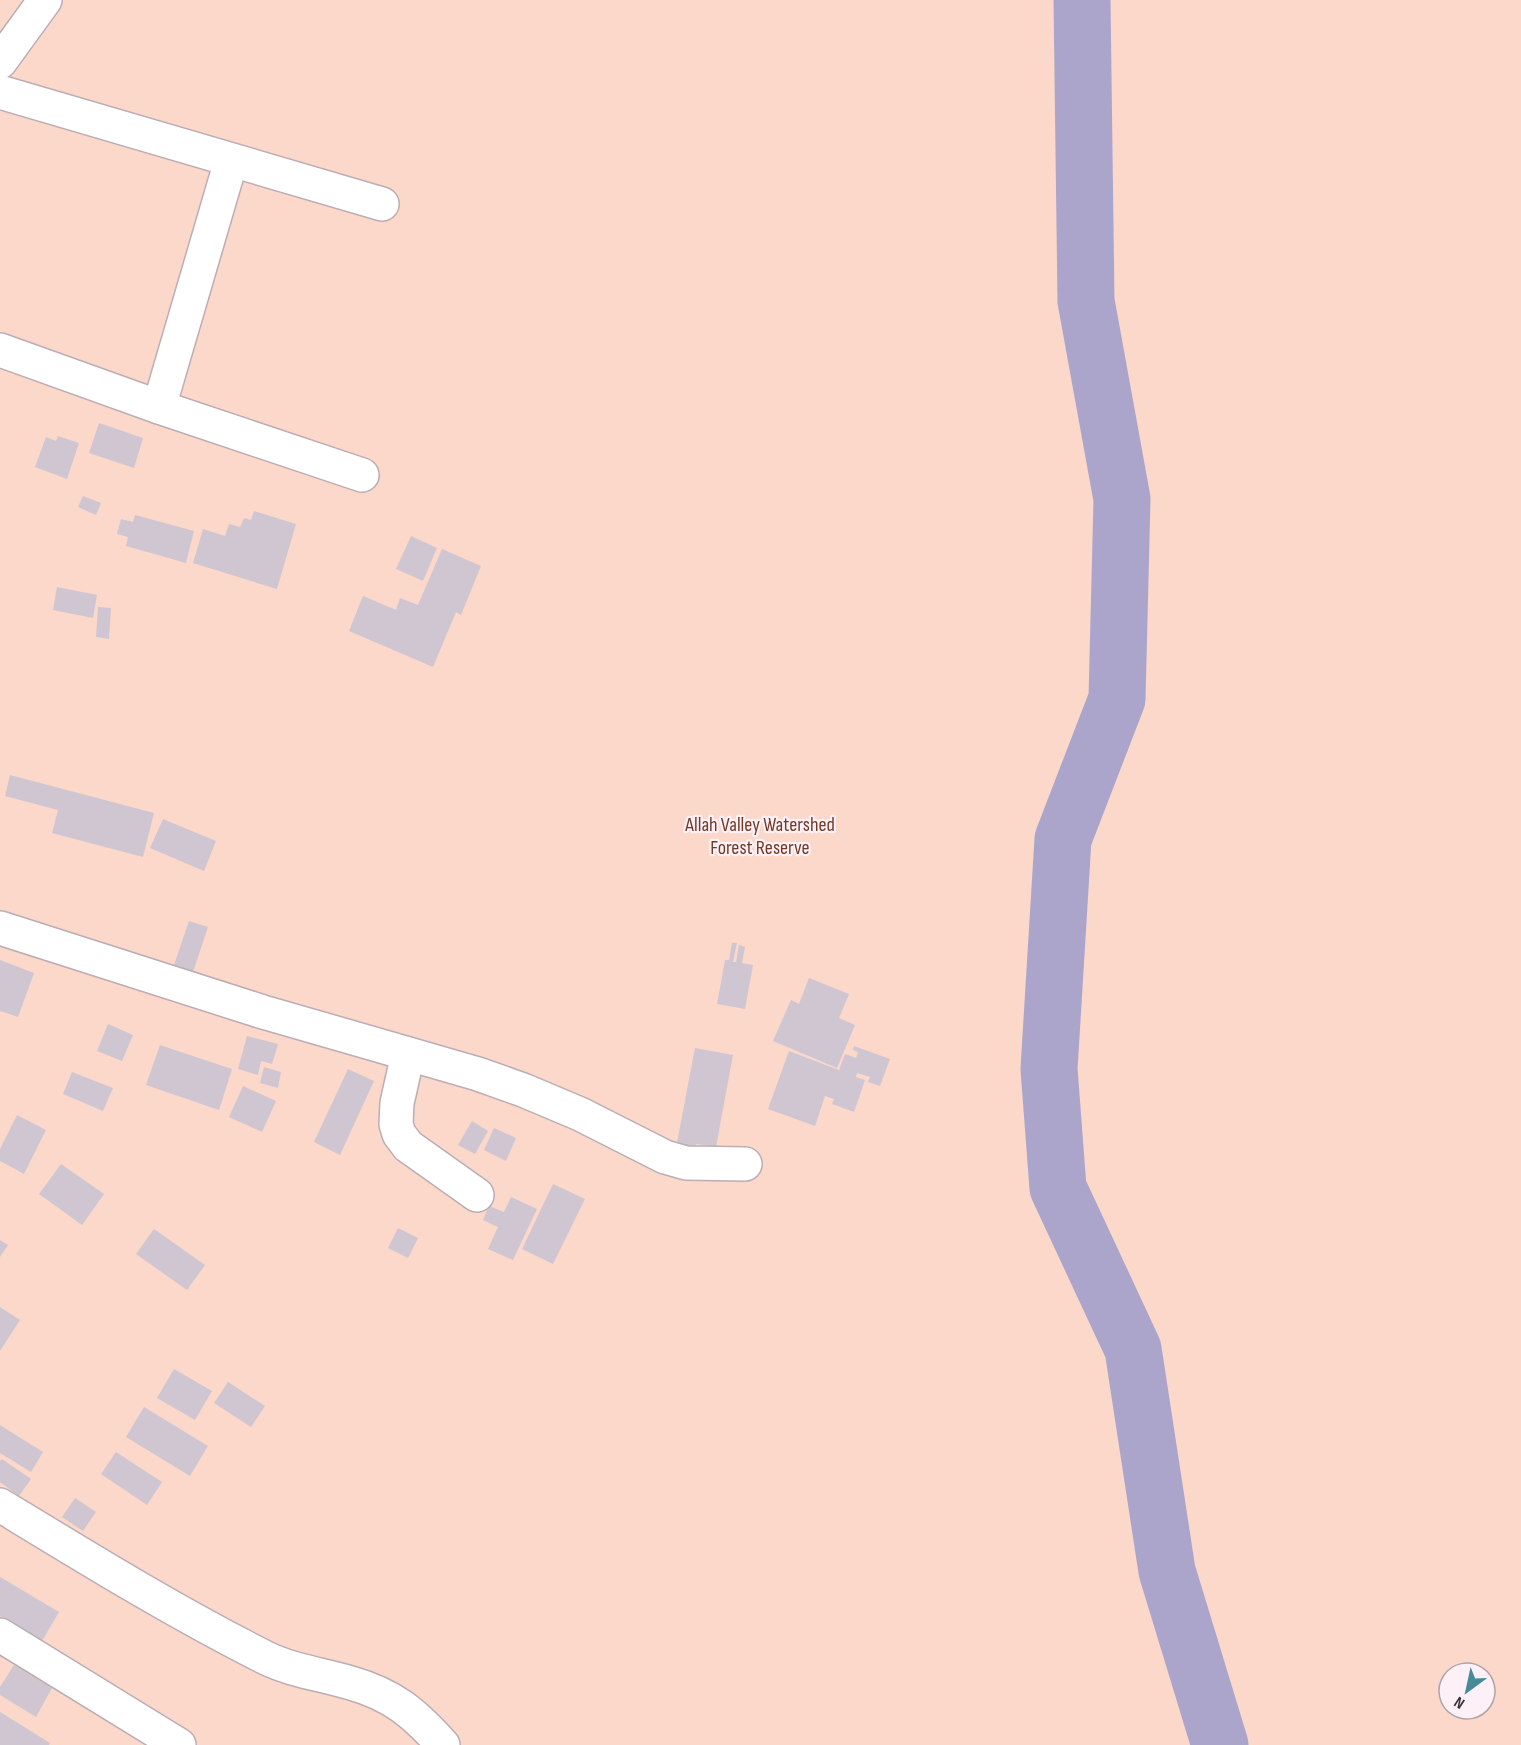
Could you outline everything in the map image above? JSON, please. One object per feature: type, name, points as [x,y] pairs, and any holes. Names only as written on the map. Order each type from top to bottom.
[{"type":"street","points":[[0,62],[45,0]]},
{"type":"street","points":[[0,92],[381,204]]},
{"type":"street","points":[[159,407],[231,161]]},
{"type":"street","points":[[0,350],[159,407],[362,475]]},
{"type":"street","points":[[0,928],[263,1012],[477,1074],[524,1090],[580,1114],[665,1157],[686,1163],[745,1164]]},
{"type":"street","points":[[408,1054],[398,1103],[396,1124],[399,1134],[408,1146],[477,1195]]},
{"type":"street","points":[[0,1505],[134,1587],[266,1658],[305,1672],[366,1687],[393,1700],[410,1710],[443,1745]]},
{"type":"street","points":[[0,1635],[178,1745]]},
{"type":"green space","name":"Allah Valley Watershed Forest Reserve","points":[[0,0],[1521,0],[1521,1745],[0,1745]]},
{"type":"building","points":[[99,423],[143,438],[134,468],[89,453]]},
{"type":"building","points":[[58,436],[79,443],[67,479],[35,467],[46,437],[56,441]]},
{"type":"building","points":[[83,496],[101,503],[96,515],[78,507]]},
{"type":"building","points":[[254,511],[296,524],[277,589],[193,563],[203,529],[225,536],[229,524],[240,527],[244,518],[251,520]]},
{"type":"building","points":[[135,515],[194,531],[186,563],[126,546],[128,537],[117,534],[121,519],[133,522]]},
{"type":"building","points":[[411,536],[437,548],[423,581],[396,569]]},
{"type":"building","points":[[442,549],[481,566],[461,615],[456,612],[433,667],[349,631],[363,596],[396,610],[400,598],[418,605]]},
{"type":"building","points":[[57,587],[97,595],[93,618],[53,610]]},
{"type":"building","points":[[98,607],[111,608],[109,639],[96,637]]},
{"type":"building","points":[[10,775],[154,813],[143,857],[52,833],[58,810],[5,796]]},
{"type":"building","points":[[163,819],[216,841],[204,871],[150,848]]},
{"type":"building","points":[[189,921],[208,927],[193,972],[174,965]]},
{"type":"building","points":[[732,943],[737,943],[733,962],[736,962],[739,945],[745,947],[742,963],[753,965],[745,1009],[717,1004],[725,960],[729,960]]},
{"type":"building","points":[[0,960],[34,973],[18,1017],[0,1011]]},
{"type":"building","points":[[809,978],[849,994],[839,1018],[855,1025],[837,1068],[773,1041],[791,1000],[799,1004]]},
{"type":"building","points":[[108,1024],[133,1035],[122,1061],[97,1051]]},
{"type":"building","points":[[247,1036],[278,1044],[272,1064],[261,1061],[258,1075],[238,1069]]},
{"type":"building","points":[[160,1045],[232,1069],[219,1110],[146,1085]]},
{"type":"building","points":[[854,1046],[890,1059],[880,1086],[868,1082],[870,1077],[857,1073],[856,1077],[865,1080],[854,1112],[832,1104],[834,1099],[825,1096],[815,1126],[768,1109],[789,1051],[839,1070],[845,1054],[856,1058],[858,1052],[853,1050]]},
{"type":"building","points":[[695,1048],[733,1055],[716,1147],[696,1144],[694,1152],[676,1148]]},
{"type":"building","points":[[264,1067],[281,1072],[278,1088],[260,1083]]},
{"type":"building","points":[[348,1069],[374,1081],[340,1155],[314,1142]]},
{"type":"building","points":[[72,1072],[113,1088],[103,1111],[63,1094]]},
{"type":"building","points":[[243,1086],[276,1101],[262,1132],[229,1117]]},
{"type":"building","points":[[17,1115],[46,1130],[24,1174],[0,1161],[0,1149]]},
{"type":"building","points":[[472,1121],[488,1131],[475,1154],[458,1145]]},
{"type":"building","points":[[494,1128],[516,1138],[506,1161],[484,1150]]},
{"type":"building","points":[[61,1164],[104,1194],[82,1225],[39,1194]]},
{"type":"building","points":[[553,1184],[585,1199],[553,1264],[522,1249]]},
{"type":"building","points":[[511,1197],[537,1209],[513,1260],[488,1249],[498,1227],[483,1220],[489,1206],[504,1212]]},
{"type":"building","points":[[398,1228],[418,1238],[408,1258],[388,1248]]},
{"type":"building","points":[[154,1229],[205,1265],[187,1290],[136,1254]]},
{"type":"building","points":[[0,1240],[8,1245],[0,1257]]},
{"type":"building","points":[[0,1307],[20,1320],[0,1351]]},
{"type":"building","points":[[174,1369],[212,1391],[195,1420],[157,1398]]},
{"type":"building","points":[[228,1382],[265,1406],[251,1427],[214,1403]]},
{"type":"building","points":[[144,1407],[208,1446],[190,1476],[126,1437]]},
{"type":"building","points":[[0,1425],[43,1452],[31,1472],[0,1453]]},
{"type":"building","points":[[116,1452],[162,1482],[147,1505],[101,1474]]},
{"type":"building","points":[[2,1459],[31,1479],[19,1496],[0,1482],[0,1461]]},
{"type":"building","points":[[75,1498],[96,1512],[83,1531],[62,1517]]},
{"type":"building","points":[[0,1577],[59,1612],[42,1641],[0,1616]]},
{"type":"building","points":[[14,1665],[52,1688],[36,1717],[0,1695],[0,1687]]},
{"type":"building","points":[[0,1712],[50,1743],[49,1745],[0,1745]]},
{"type":"waterway","points":[[1082,0],[1086,301],[1122,499],[1117,699],[1063,839],[1049,1069],[1058,1188],[1133,1349],[1167,1571],[1220,1745]]}]
